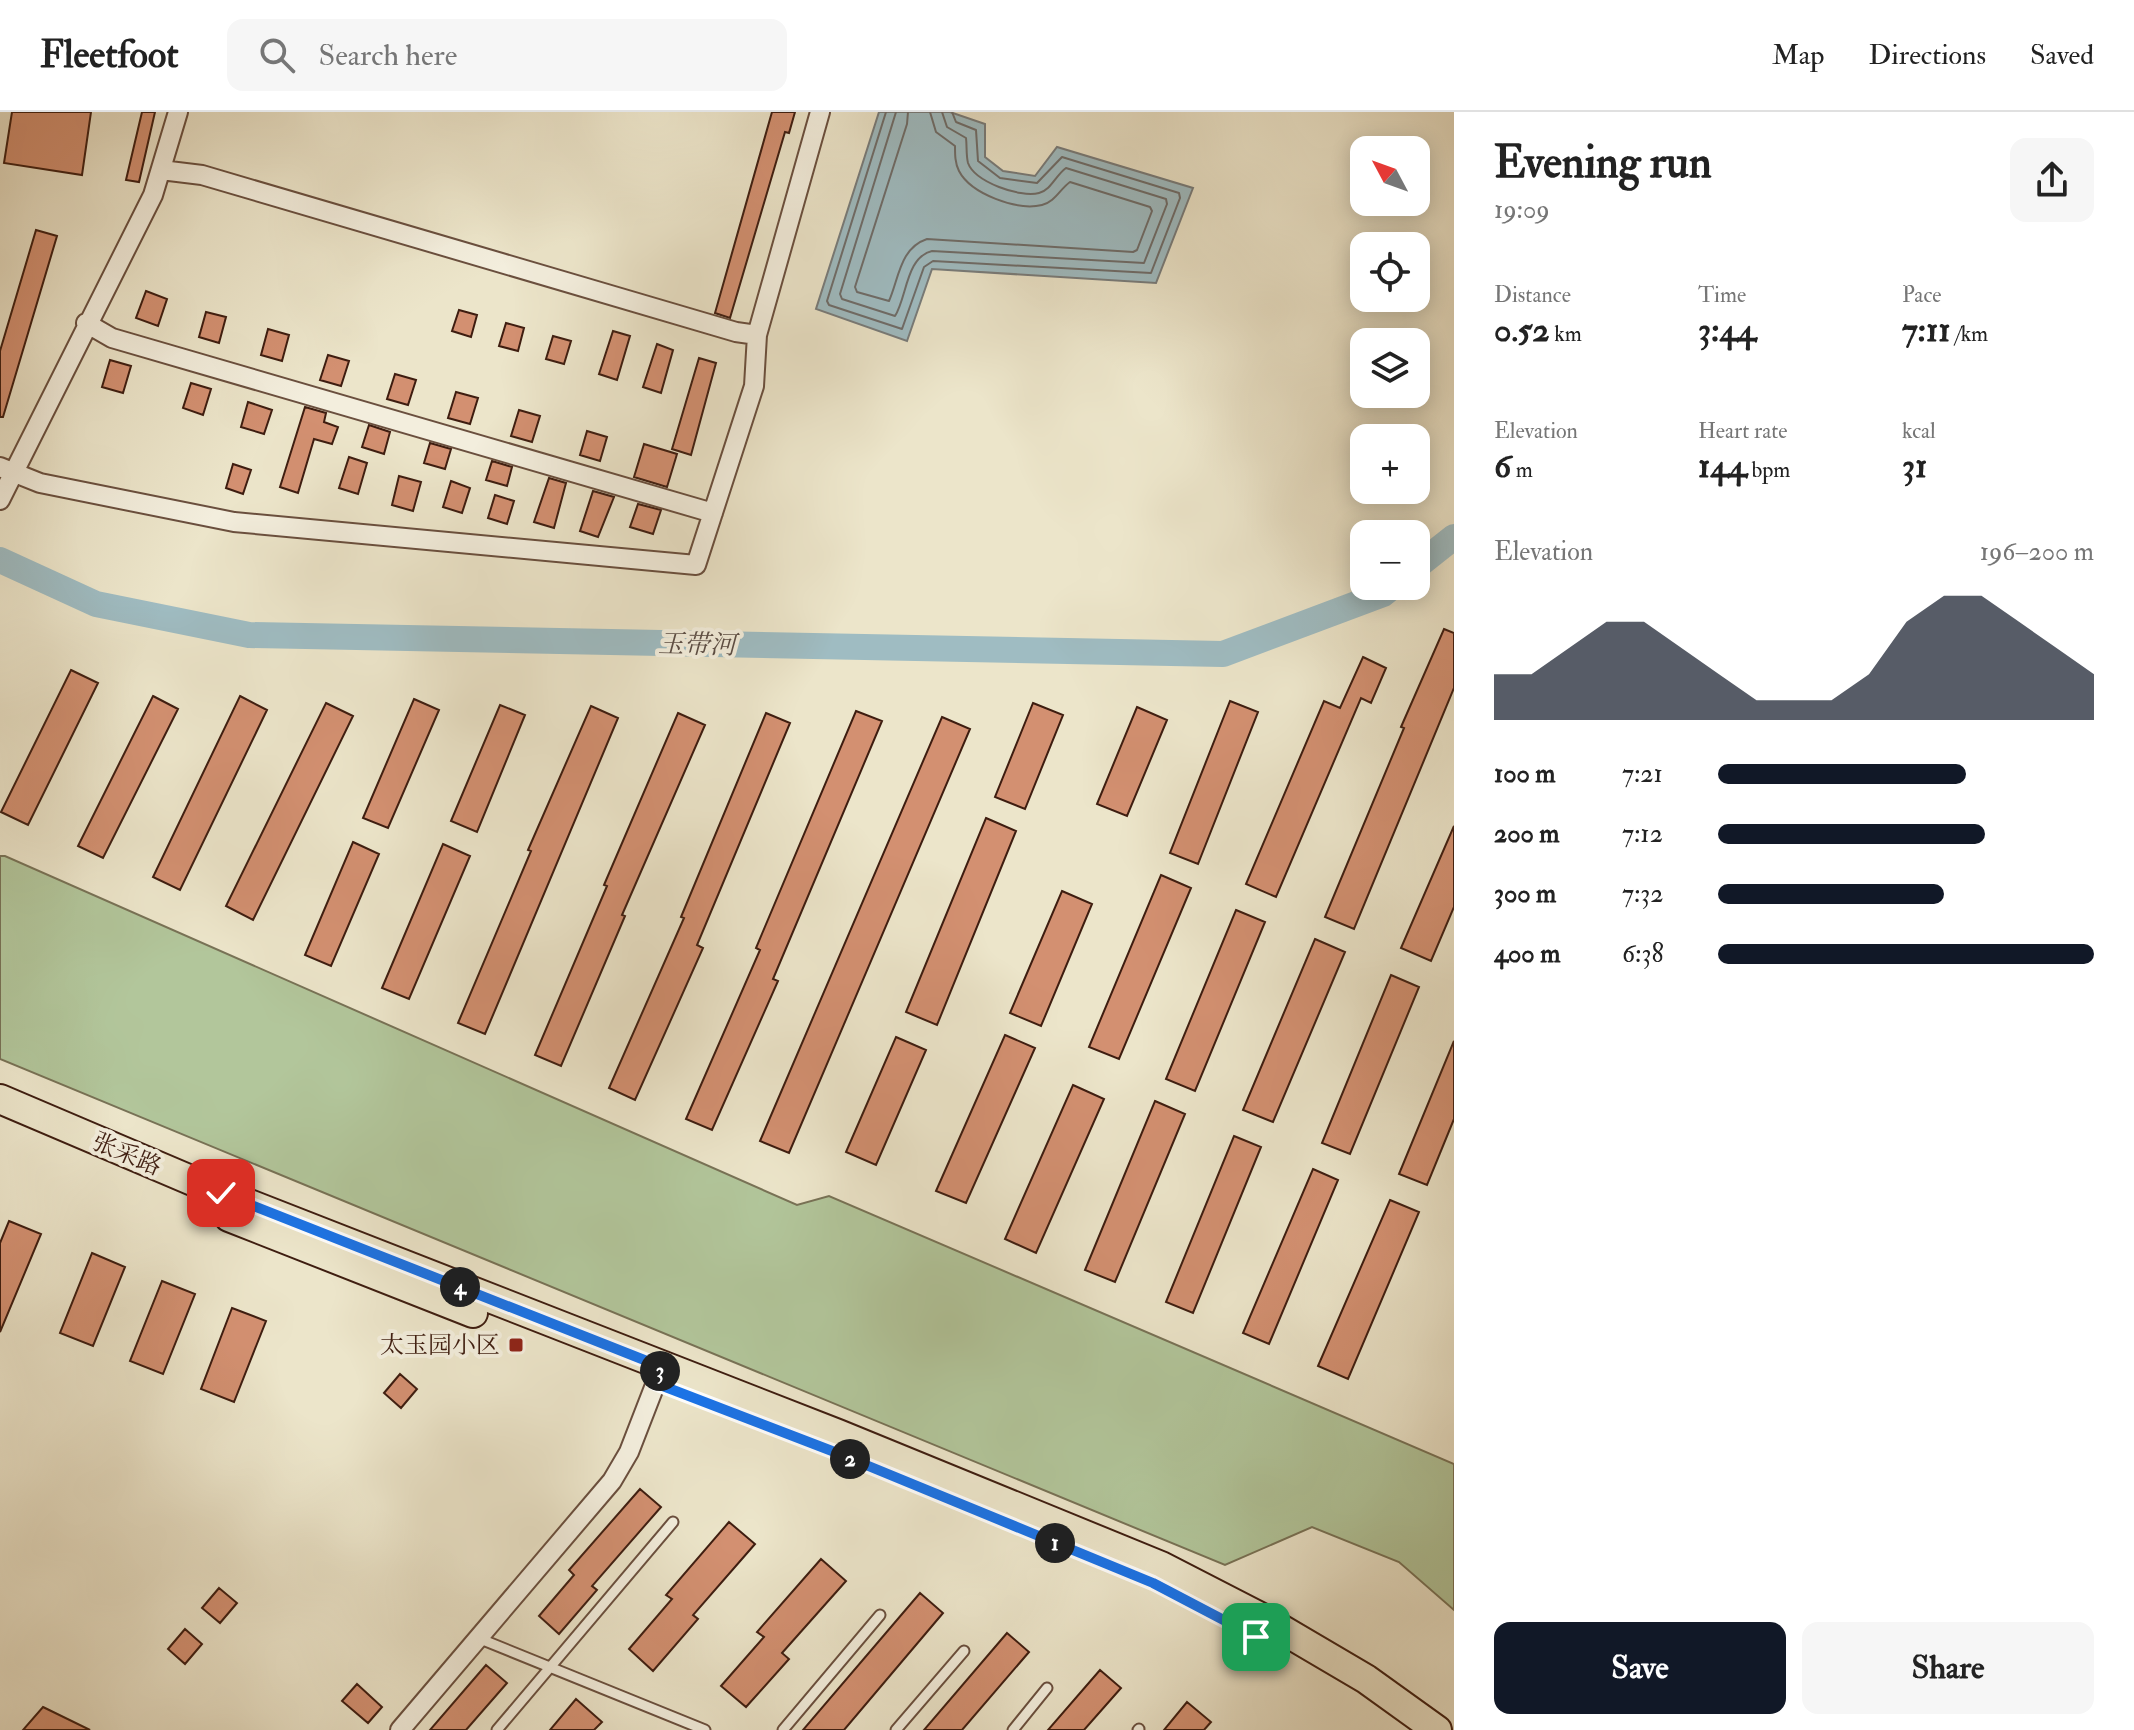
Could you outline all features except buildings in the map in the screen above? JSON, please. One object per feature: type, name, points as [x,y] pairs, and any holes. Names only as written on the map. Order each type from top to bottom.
[{"type":"main road","name":"张采路","points":[[0,1099],[659,1375],[832,1451],[1153,1583],[1256,1637],[1356,1695],[1405,1730]]},
{"type":"main road","name":"张采路","points":[[0,1120],[329,1257],[659,1375],[838,1434],[1161,1566],[1264,1619],[1366,1679],[1437,1730]]},
{"type":"street","points":[[0,500],[6,470],[153,195],[178,112]]},
{"type":"street","points":[[6,470],[40,483],[234,522],[696,565],[754,386],[757,335],[820,112]]},
{"type":"street","points":[[161,170],[202,175],[721,328],[757,335]]},
{"type":"street","points":[[86,323],[112,338],[713,513]]},
{"type":"street","points":[[400,1730],[612,1481],[629,1452],[659,1375]]},
{"type":"lane","points":[[497,1730],[673,1522]]},
{"type":"lane","points":[[783,1730],[880,1615]]},
{"type":"lane","points":[[478,1638],[705,1730]]},
{"type":"lane","points":[[896,1730],[964,1651]]},
{"type":"lane","points":[[1013,1730],[1047,1688]]},
{"type":"green space","points":[[0,856],[797,1205],[829,1196],[1454,1464],[1454,1610],[1399,1562],[1312,1527],[1225,1565],[0,1059]]},
{"type":"water","points":[[879,112],[950,112],[985,124],[985,157],[1003,171],[1035,176],[1057,147],[1193,188],[1156,283],[932,269],[907,341],[816,309]]},
{"type":"waterway","name":"玉带河","points":[[1430,556],[1454,537]]},
{"type":"waterway","name":"玉带河","points":[[0,560],[96,604],[249,635],[1223,654],[1367,600]]},
{"type":"place","name":"太玉园小区","points":[[516,1345]]},
{"type":"route","points":[[221,1193],[662,1367],[655,1383],[832,1451],[1153,1583],[1256,1637]]}]
